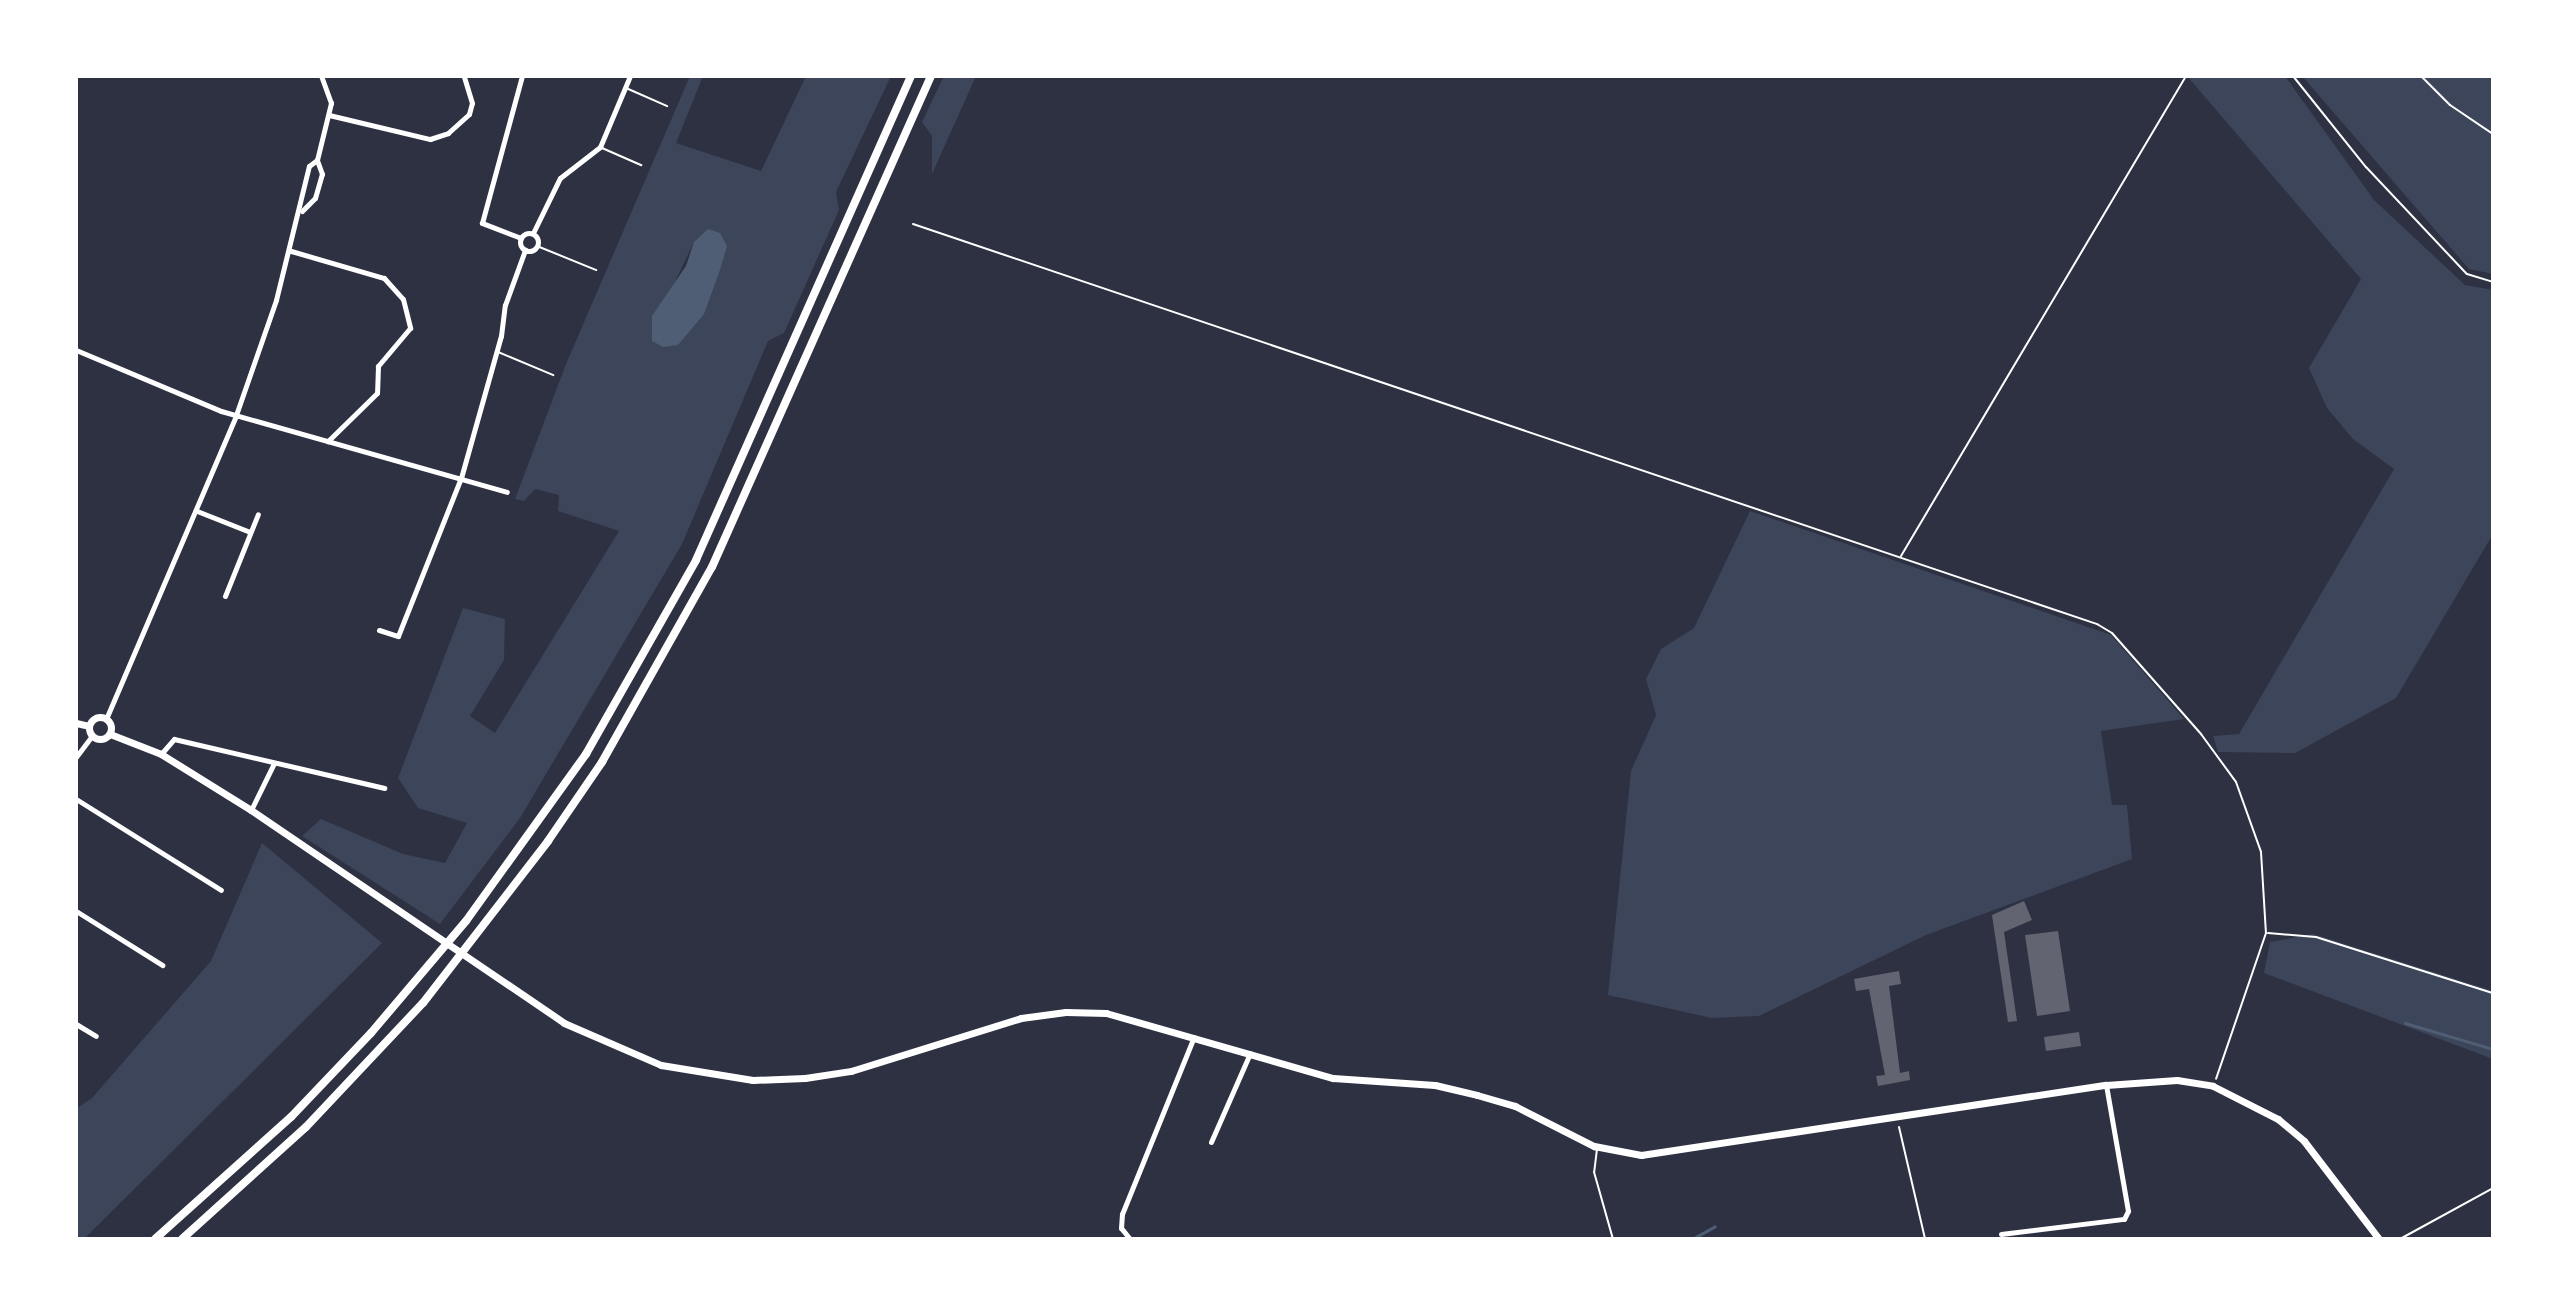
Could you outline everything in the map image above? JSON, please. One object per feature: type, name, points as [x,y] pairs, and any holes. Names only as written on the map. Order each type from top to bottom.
[{"type":"highway","points":[[155,1239],[291,1117],[371,1033],[466,921],[586,754],[696,560],[911,76]]},
{"type":"highway","points":[[182,1239],[306,1127],[423,1003],[548,841],[602,762],[712,567],[931,76]]},
{"type":"main road","points":[[89,726],[96,718],[106,719],[110,734]]},
{"type":"main road","points":[[76,723],[89,726]]},
{"type":"main road","points":[[89,726],[92,736],[102,739],[110,734]]},
{"type":"main road","points":[[110,734],[161,754],[251,810],[493,975],[610,1047],[661,1065],[753,1080],[851,1071],[1005,1023],[1066,1012],[1106,1013],[1333,1078],[1435,1085],[1477,1095],[1515,1106],[1597,1148],[1641,1155],[2106,1085],[2169,1080],[2213,1086],[2261,1107],[2304,1141],[2379,1239]]},
{"type":"street","points":[[301,212],[315,198],[322,174],[317,160],[331,103],[321,76]]},
{"type":"street","points":[[329,115],[430,139],[448,133],[469,114],[472,103],[464,76]]},
{"type":"street","points":[[522,76],[482,223],[521,238],[533,233],[560,178],[600,147],[630,76]]},
{"type":"street","points":[[106,719],[236,415],[291,251],[309,166],[317,160]]},
{"type":"street","points":[[525,250],[537,246],[533,233]]},
{"type":"street","points":[[379,630],[398,636],[461,478],[497,351],[505,305],[525,250],[521,238]]},
{"type":"street","points":[[291,251],[384,278],[403,299],[410,328],[378,366],[377,393],[327,442]]},
{"type":"street","points":[[76,350],[236,415],[507,492]]},
{"type":"street","points":[[197,511],[250,532]]},
{"type":"street","points":[[225,596],[258,514]]},
{"type":"street","points":[[76,757],[92,736]]},
{"type":"street","points":[[161,754],[174,739],[384,788]]},
{"type":"street","points":[[251,810],[274,763]]},
{"type":"street","points":[[76,799],[221,890]]},
{"type":"street","points":[[76,911],[162,965]]},
{"type":"street","points":[[76,1024],[96,1036]]},
{"type":"street","points":[[1130,1239],[1121,1228],[1122,1214],[1194,1036]]},
{"type":"street","points":[[1211,1142],[1250,1053]]},
{"type":"street","points":[[2001,1234],[2124,1219],[2128,1211],[2106,1085]]},
{"type":"lane","points":[[625,88],[667,106]]},
{"type":"lane","points":[[600,147],[641,165]]},
{"type":"lane","points":[[537,246],[596,270]]},
{"type":"lane","points":[[497,351],[553,375]]},
{"type":"lane","points":[[1597,1148],[1594,1172],[1613,1239]]},
{"type":"path","points":[[1900,557],[2186,76]]},
{"type":"path","points":[[2293,76],[2366,167],[2467,274],[2493,282]]},
{"type":"path","points":[[2421,76],[2450,105],[2493,134]]},
{"type":"path","points":[[913,224],[1900,557],[2112,633],[2201,734],[2236,782],[2261,852],[2266,933],[2213,1086]]},
{"type":"path","points":[[2266,933],[2316,937],[2493,993]]},
{"type":"path","points":[[1896,1116],[1925,1239]]},
{"type":"path","points":[[2400,1239],[2493,1188]]},
{"type":"shaded area","points":[[690,76],[703,76],[676,143],[761,171],[806,76],[891,76],[836,192],[839,210],[784,333],[768,341],[682,544],[520,818],[440,924],[302,836],[321,819],[403,854],[445,863],[467,823],[418,808],[398,778],[463,608],[505,619],[504,660],[470,716],[495,733],[619,531],[558,511],[559,495],[535,489],[524,501],[515,499],[566,364]],"holes":[[[694,242],[727,246],[703,314],[672,288]]]},
{"type":"shaded area","points":[[944,76],[976,76],[932,174],[932,136],[922,122]]},
{"type":"shaded area","points":[[2187,76],[2285,76],[2374,200],[2465,285],[2493,290],[2493,534],[2396,698],[2295,753],[2218,752],[2213,736],[2239,734],[2394,469],[2353,439],[2327,408],[2309,368],[2361,279]]},
{"type":"shaded area","points":[[2302,76],[2493,76],[2493,274],[2469,269]]},
{"type":"shaded area","points":[[708,229],[720,233],[727,246],[704,314],[678,345],[663,347],[652,341],[652,316],[686,266],[694,242]]},
{"type":"shaded area","points":[[1750,511],[2111,635],[2184,719],[2101,731],[2112,805],[2127,805],[2132,859],[1926,935],[1759,1016],[1712,1018],[1608,995],[1631,771],[1656,715],[1646,679],[1661,649],[1694,628]]},
{"type":"shaded area","points":[[262,843],[382,943],[84,1239],[76,1239],[76,1109],[92,1098],[211,961]]},
{"type":"shaded area","points":[[2313,934],[2493,991],[2493,1059],[2264,973],[2270,942]]},
{"type":"building","points":[[2024,901],[2032,920],[2004,932],[2017,1021],[2008,1022],[1992,915]]},
{"type":"building","points":[[2058,931],[2070,1011],[2037,1016],[2025,935]]},
{"type":"building","points":[[1899,971],[1901,984],[1889,986],[1900,1073],[1909,1071],[1910,1080],[1878,1086],[1876,1076],[1885,1075],[1869,989],[1856,991],[1854,979]]},
{"type":"building","points":[[2079,1032],[2081,1046],[2046,1051],[2044,1037]]},
{"type":"waterway","points":[[2405,1023],[2493,1049]]},
{"type":"waterway","points":[[1692,1239],[1715,1226]]}]
